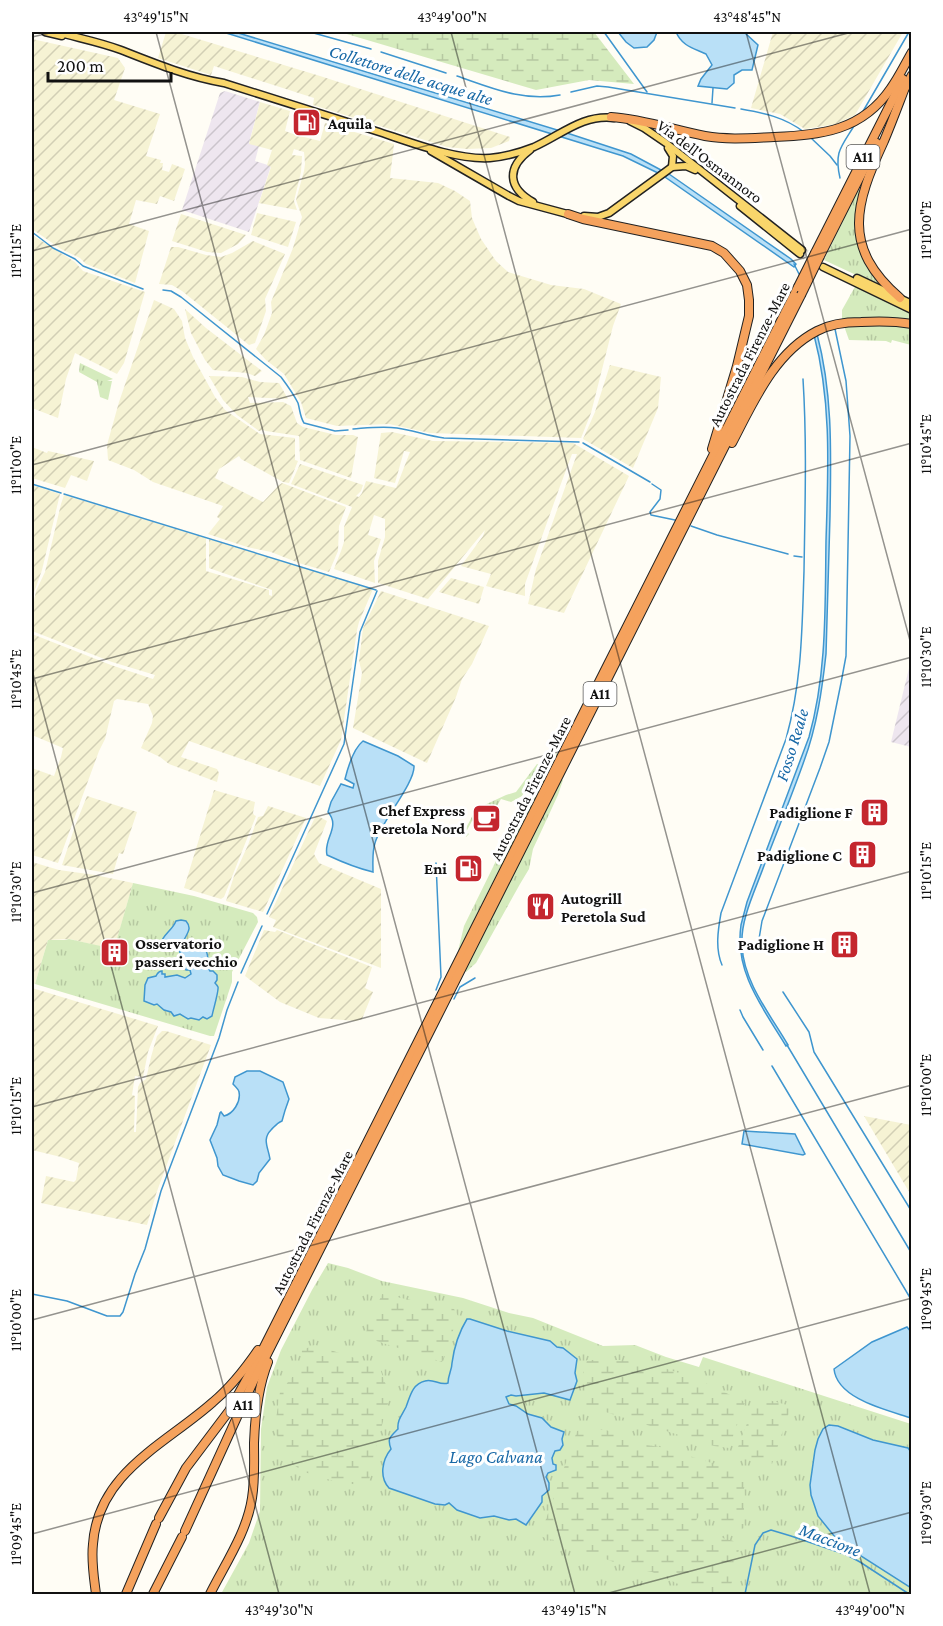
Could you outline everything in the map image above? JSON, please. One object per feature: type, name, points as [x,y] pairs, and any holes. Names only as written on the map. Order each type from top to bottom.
[{"type":"highway","points":[[611,117],[632,118],[706,136],[744,139],[816,135],[841,129],[872,110],[887,95],[912,52]]},
{"type":"highway","name":"Autostrada Firenze-Mare","points":[[821,260],[912,61]]},
{"type":"highway","name":"Autostrada Firenze-Mare","points":[[153,1594],[184,1534],[253,1382],[799,291],[821,260],[912,75]]},
{"type":"highway","points":[[900,298],[882,281],[871,265],[861,242],[859,222],[867,178],[906,85]]},
{"type":"highway","points":[[568,214],[712,246],[733,261],[747,285],[749,316],[737,366],[712,449],[680,528]]},
{"type":"highway","points":[[680,528],[761,389],[786,355],[800,342],[817,331],[843,323],[877,321],[912,324]]},
{"type":"highway","name":"Autostrada Firenze-Mare","points":[[126,1594],[157,1521],[186,1468],[229,1412],[252,1371],[680,528]]},
{"type":"highway","points":[[210,1594],[250,1510],[254,1485],[256,1419],[261,1383],[304,1281]]},
{"type":"highway","points":[[96,1594],[92,1566],[93,1542],[99,1515],[110,1491],[136,1462],[224,1392],[241,1374],[273,1329]]},
{"type":"main road","name":"Via dell'Osmannoro","points":[[45,32],[119,53],[158,61],[420,145],[479,158],[501,156],[534,147],[587,120],[611,117],[632,122],[666,142],[801,252],[694,168],[672,167],[613,210],[593,217],[568,214],[509,196],[420,145]]},
{"type":"main road","name":"Via dell'Osmannoro","points":[[57,32],[120,49],[132,55]]},
{"type":"main road","points":[[655,135],[671,151],[674,158],[672,167]]},
{"type":"main road","points":[[534,147],[518,161],[513,177],[518,192],[545,208]]},
{"type":"main road","points":[[821,260],[912,304]]},
{"type":"main road","points":[[821,260],[912,310]]},
{"type":"shaded area","points":[[166,32],[175,32],[320,76],[510,137],[509,141],[491,148],[447,147],[313,105],[314,98],[214,66],[211,75],[158,58]]},
{"type":"shaded area","points":[[773,32],[903,32],[855,115],[836,124],[805,129],[780,114],[751,108]]},
{"type":"shaded area","points":[[32,39],[118,58],[125,68],[114,100],[160,114],[146,156],[161,160],[162,170],[169,172],[172,164],[185,169],[174,201],[160,196],[157,204],[136,200],[129,224],[149,231],[135,283],[86,264],[32,229]]},
{"type":"shaded area","points":[[225,91],[260,102],[249,143],[259,146],[255,161],[271,166],[249,232],[182,210],[220,93]]},
{"type":"shaded area","points":[[260,102],[290,111],[285,131],[296,135],[320,141],[325,123],[394,144],[390,178],[438,183],[470,201],[472,218],[481,239],[496,261],[508,272],[551,285],[584,289],[621,304],[613,326],[591,413],[581,438],[430,433],[389,424],[337,426],[306,418],[301,402],[284,374],[256,349],[272,313],[271,302],[293,248],[302,217],[296,200],[305,164],[304,152],[294,149],[292,155],[302,156],[301,172],[294,201],[297,210],[259,203],[271,167],[267,165],[272,150],[249,144]]},
{"type":"shaded area","points":[[257,213],[296,222],[288,247],[251,235]]},
{"type":"shaded area","points":[[181,214],[246,235],[238,244],[221,253],[207,252],[172,241]]},
{"type":"shaded area","points":[[32,235],[75,262],[83,271],[145,292],[124,363],[117,374],[75,353],[66,379],[58,418],[32,408]]},
{"type":"shaded area","points":[[253,241],[285,254],[265,299],[266,311],[255,343],[249,345],[182,291],[172,285],[159,284],[171,247],[221,257]]},
{"type":"shaded area","points":[[154,300],[174,309],[182,321],[185,338],[193,357],[215,397],[225,410],[260,434],[295,438],[295,460],[298,461],[289,483],[283,482],[239,456],[219,469],[215,478],[263,502],[282,483],[346,507],[339,526],[338,551],[329,572],[208,534],[220,519],[217,517],[223,506],[153,482],[134,470],[108,460],[107,445],[119,402]]},
{"type":"shaded area","points":[[185,309],[262,371],[255,376],[247,373],[213,370],[191,333]]},
{"type":"shaded area","points":[[610,365],[661,377],[658,408],[633,468],[583,439],[595,412]]},
{"type":"shaded area","points":[[209,376],[242,377],[260,382],[279,383],[288,399],[248,397],[250,403],[283,402],[291,406],[297,423],[303,427],[336,435],[358,437],[351,478],[300,460],[299,436],[259,431],[237,415],[223,400]]},
{"type":"shaded area","points":[[392,432],[433,441],[573,443],[629,476],[564,613],[528,604],[536,569],[577,454],[572,454],[559,489],[525,584],[525,596],[486,586],[491,574],[461,566],[485,530],[428,599],[378,583],[378,561],[385,537],[385,519],[374,515],[368,535],[381,539],[374,561],[375,583],[334,569],[344,542],[344,527],[352,507],[291,484],[300,464],[363,485],[356,496],[359,497],[366,481],[396,488],[410,452],[404,451],[395,483],[374,478],[381,433]]},
{"type":"shaded area","points":[[32,447],[47,453],[48,451],[94,461],[87,481],[71,475],[65,488],[32,478]]},
{"type":"shaded area","points":[[32,485],[60,494],[42,570],[32,598]]},
{"type":"shaded area","points":[[64,495],[206,538],[206,571],[269,590],[269,595],[272,596],[272,590],[209,568],[209,539],[373,589],[357,630],[341,740],[320,786],[189,741],[181,757],[217,769],[219,773],[217,782],[169,764],[141,748],[152,723],[153,716],[148,704],[117,699],[114,701],[105,739],[58,863],[32,855],[32,768],[54,776],[63,748],[32,735],[32,634],[153,679],[155,675],[112,662],[32,631],[32,611],[36,591],[45,572]]},
{"type":"shaded area","points":[[451,578],[484,587],[479,604],[439,592]]},
{"type":"shaded area","points":[[381,591],[489,626],[472,664],[462,679],[427,763],[353,728],[362,673],[359,661],[363,628]]},
{"type":"shaded area","points":[[911,660],[912,747],[891,742]]},
{"type":"shaded area","points":[[214,790],[255,802],[253,813],[256,816],[224,897],[221,899],[184,888]]},
{"type":"shaded area","points":[[87,796],[137,812],[123,854],[119,853],[113,874],[62,865]]},
{"type":"shaded area","points":[[268,806],[306,818],[263,912],[226,901],[258,817],[263,816]]},
{"type":"shaded area","points":[[316,815],[327,821],[314,854],[319,863],[381,889],[381,968],[273,927],[276,920],[269,917]]},
{"type":"shaded area","points":[[32,862],[59,870],[133,883],[114,950],[70,939],[48,940],[35,984],[32,983]]},
{"type":"shaded area","points":[[264,930],[275,932],[277,930],[372,967],[365,988],[373,992],[362,1019],[356,1021],[319,1018],[280,1002],[245,976]]},
{"type":"shaded area","points":[[32,988],[158,1026],[148,1052],[143,1077],[135,1076],[132,1095],[135,1096],[134,1132],[136,1132],[138,1087],[146,1079],[157,1036],[162,1031],[166,1031],[211,1045],[156,1194],[147,1225],[41,1203],[46,1176],[74,1182],[79,1163],[32,1150]]},
{"type":"shaded area","points":[[864,1116],[911,1125],[911,1195]]},
{"type":"green space","points":[[340,32],[594,32],[634,84],[589,80],[536,90]]},
{"type":"green space","points":[[858,190],[867,264],[884,288],[824,260]]},
{"type":"green space","points":[[856,285],[911,312],[911,321],[842,320],[842,310]]},
{"type":"green space","points":[[874,323],[911,327],[911,345],[892,340],[891,343],[849,340],[844,326]]},
{"type":"green space","points":[[80,363],[113,379],[107,381],[112,381],[108,400],[100,397],[97,382],[79,372]]},
{"type":"green space","points":[[557,753],[458,951],[464,926],[495,863],[499,848],[509,835],[545,764]]},
{"type":"green space","points":[[537,764],[539,765],[522,796],[511,802],[501,799],[493,813],[481,809],[475,822],[472,821],[466,832],[469,834],[466,837],[465,830],[476,809],[516,792]]},
{"type":"green space","points":[[563,780],[558,795],[533,849],[529,869],[476,963],[466,972],[465,971]]},
{"type":"green space","points":[[133,883],[194,896],[253,913],[257,917],[258,922],[232,972],[232,982],[214,1036],[35,984],[48,940],[69,939],[114,949]]},
{"type":"green space","points":[[328,1263],[382,1281],[463,1298],[533,1318],[603,1346],[635,1345],[699,1367],[703,1357],[911,1424],[911,1594],[221,1594],[249,1543],[260,1511],[261,1429],[267,1387],[281,1350]]},
{"type":"green space","points":[[382,1294],[454,1309],[458,1316],[442,1362],[364,1337]]},
{"type":"green space","points":[[315,1345],[379,1366],[390,1396],[368,1486],[337,1482],[304,1472],[288,1461],[278,1446],[276,1419],[280,1392],[300,1367],[302,1350]]},
{"type":"green space","points":[[587,1360],[623,1360],[652,1364],[697,1379],[745,1402],[729,1448],[714,1446],[584,1407],[582,1403],[587,1382],[583,1372]]},
{"type":"green space","points":[[757,1397],[791,1406],[772,1464],[735,1455]]},
{"type":"green space","points":[[606,1430],[640,1444],[660,1447],[673,1453],[747,1474],[749,1478],[744,1488],[745,1528],[740,1529],[703,1516],[699,1516],[695,1522],[697,1531],[737,1542],[740,1546],[730,1594],[689,1589],[652,1572],[631,1568],[540,1536],[577,1431]]},
{"type":"water","points":[[223,32],[235,32],[567,133],[631,154],[661,170],[658,173],[623,156]]},
{"type":"water","points":[[618,32],[657,32],[654,40],[647,47],[634,48]]},
{"type":"water","points":[[676,32],[745,33],[758,45],[752,70],[742,70],[734,75],[734,83],[727,89],[698,86],[712,65],[706,54],[685,44]]},
{"type":"water","points":[[669,174],[791,259],[796,264],[794,267],[665,177]]},
{"type":"water","points":[[817,334],[826,379],[831,447],[826,654],[809,748],[749,904],[742,936],[744,960],[748,973],[759,998],[788,1045],[786,1046],[752,989],[746,974],[740,942],[741,925],[747,902],[809,737],[819,689],[825,615],[828,438],[824,386],[814,335]]},
{"type":"water","points":[[363,741],[398,756],[414,766],[404,792],[378,834],[373,853],[373,872],[327,855],[326,849],[333,823],[328,812],[331,802],[341,784],[353,788],[354,784],[345,779],[354,753]]},
{"type":"water","points":[[176,921],[186,921],[189,926],[184,940],[188,946],[192,944],[206,951],[209,969],[217,975],[215,983],[218,987],[217,996],[212,1016],[207,1019],[203,1017],[199,1020],[188,1019],[180,1014],[174,1016],[157,1004],[144,1001],[148,978],[156,976],[158,972],[162,971],[165,977],[177,975],[185,978],[191,974],[190,970],[186,970],[179,950],[160,945]]},
{"type":"water","points":[[247,1071],[260,1071],[283,1082],[289,1099],[282,1121],[268,1133],[266,1143],[270,1159],[253,1185],[223,1175],[210,1140],[220,1113],[227,1115],[238,1103],[239,1091],[233,1084],[235,1077]]},
{"type":"water","points":[[744,1131],[795,1134],[805,1154],[742,1144]]},
{"type":"water","name":"Lago Calvana","points":[[467,1319],[550,1341],[577,1359],[575,1373],[577,1381],[570,1400],[544,1393],[506,1397],[509,1404],[542,1418],[551,1427],[564,1432],[563,1445],[560,1450],[555,1451],[552,1458],[556,1470],[548,1473],[546,1477],[549,1490],[542,1496],[542,1502],[526,1525],[516,1519],[509,1520],[494,1516],[480,1518],[457,1510],[449,1503],[435,1504],[389,1488],[384,1479],[385,1458],[391,1449],[390,1438],[398,1429],[399,1420],[412,1391],[425,1381],[448,1383],[456,1346]]},
{"type":"water","points":[[907,1327],[912,1333],[911,1418],[853,1396],[837,1379],[834,1369],[872,1342]]},
{"type":"water","points":[[829,1425],[838,1426],[873,1440],[908,1448],[911,1452],[911,1588],[839,1542],[818,1516],[810,1485],[818,1439],[823,1429]]},
{"type":"waterway","name":"Collettore delle acque alte","points":[[310,32],[371,49]]},
{"type":"waterway","points":[[604,32],[647,92]]},
{"type":"waterway","points":[[862,113],[909,32]]},
{"type":"waterway","name":"Collettore delle acque alte","points":[[381,52],[446,73]]},
{"type":"waterway","name":"Collettore delle acque alte","points":[[457,76],[520,95],[533,97],[560,95]]},
{"type":"waterway","points":[[571,92],[597,86],[608,87],[735,108]]},
{"type":"waterway","points":[[712,103],[713,88]]},
{"type":"waterway","points":[[741,109],[781,119],[804,132]]},
{"type":"waterway","points":[[840,178],[838,156],[854,126]]},
{"type":"waterway","points":[[811,138],[837,165]]},
{"type":"waterway","points":[[32,232],[83,266],[143,289]]},
{"type":"waterway","name":"Fosso Reale","points":[[794,264],[799,274]]},
{"type":"waterway","points":[[163,290],[171,291],[181,297],[281,377],[298,403],[304,423],[335,431],[348,430]]},
{"type":"waterway","points":[[760,948],[762,921],[829,742],[846,656],[850,436],[846,381],[835,329]]},
{"type":"waterway","points":[[722,965],[718,946],[721,913],[786,739],[798,676],[803,614],[805,523],[803,379]]},
{"type":"waterway","points":[[353,429],[391,427],[444,438],[579,442]]},
{"type":"waterway","points":[[583,443],[650,482]]},
{"type":"waterway","points":[[32,484],[61,493]]},
{"type":"waterway","points":[[652,484],[661,490],[660,499],[650,512],[651,515],[675,520]]},
{"type":"waterway","points":[[64,494],[376,590]]},
{"type":"waterway","points":[[691,526],[788,554]]},
{"type":"waterway","points":[[794,556],[802,557]]},
{"type":"waterway","points":[[267,914],[344,744],[360,632],[377,591]]},
{"type":"waterway","points":[[436,863],[441,977],[436,990]]},
{"type":"waterway","points":[[241,973],[262,926]]},
{"type":"waterway","points":[[454,999],[460,987],[475,978]]},
{"type":"waterway","points":[[32,1294],[67,1301],[107,1316],[120,1316],[123,1312],[145,1249],[161,1191],[238,982]]},
{"type":"waterway","points":[[783,992],[809,1032],[814,1052],[912,1212]]},
{"type":"waterway","points":[[740,1010],[763,1050]]},
{"type":"waterway","name":"Fosso Reale","points":[[787,1045],[912,1254]]},
{"type":"waterway","points":[[772,1066],[912,1301]]},
{"type":"waterway","name":"Maccione","points":[[745,1594],[755,1545],[763,1533],[771,1530],[847,1555],[909,1594]]},
{"type":"tunnel","points":[[802,250],[823,263]]},
{"type":"tunnel","points":[[800,254],[815,263]]},
{"type":"place","name":"Aquila","points":[[307,123]]},
{"type":"place","name":"Padiglione F","points":[[874,812]]},
{"type":"place","name":"Chef Express Peretola Nord","points":[[486,819]]},
{"type":"place","name":"Padiglione C","points":[[863,855]]},
{"type":"place","name":"Eni","points":[[468,868]]},
{"type":"place","name":"Autogrill Peretola Sud","points":[[540,907]]},
{"type":"place","name":"Padiglione H","points":[[845,944]]},
{"type":"place","name":"Osservatorio passeri vecchio","points":[[114,952]]}]
